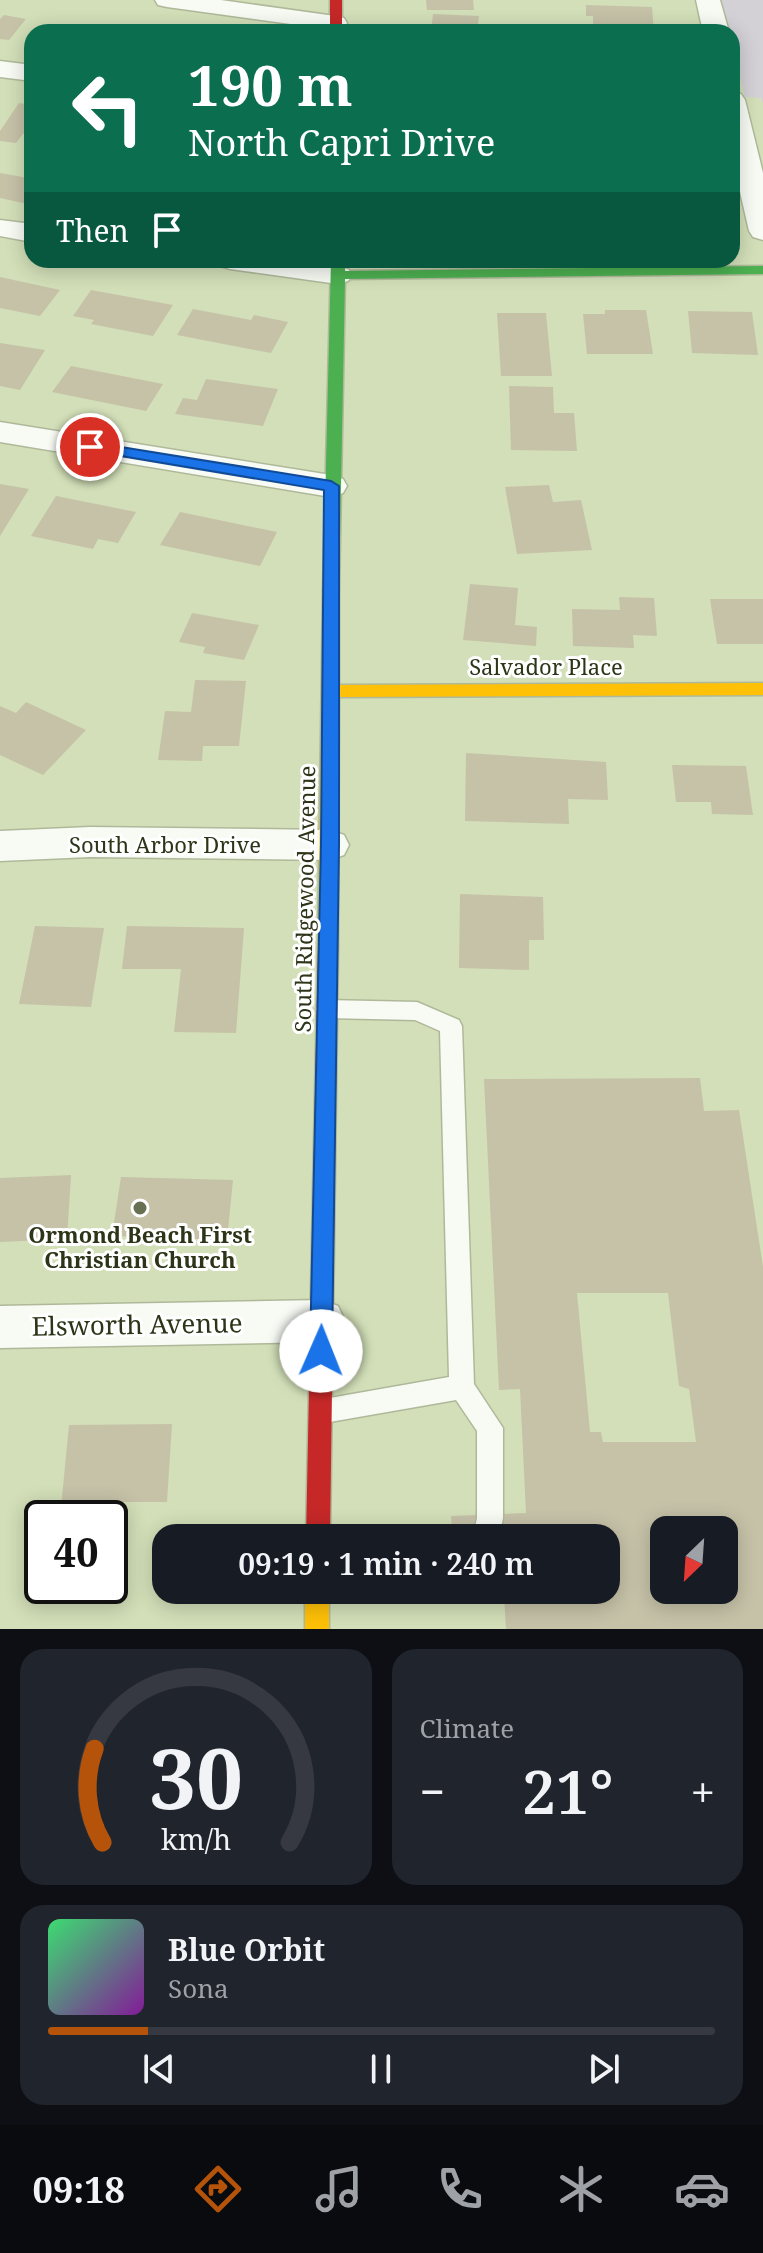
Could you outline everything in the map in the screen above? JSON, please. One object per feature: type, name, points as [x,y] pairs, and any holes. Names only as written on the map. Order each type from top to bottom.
[{"type":"street","points":[[167,0],[336,18]]},
{"type":"street","points":[[708,0],[714,24]]},
{"type":"street","points":[[0,69],[24,72]]},
{"type":"street","points":[[740,134],[763,231]]},
{"type":"street","points":[[0,228],[24,232]]},
{"type":"street","points":[[338,268],[763,270]]},
{"type":"street","name":"South Ridgewood Avenue","points":[[318,1524],[330,845],[331,486],[338,268]]},
{"type":"street","points":[[0,432],[331,486]]},
{"type":"street","name":"Salvador Place","points":[[330,691],[763,689]]},
{"type":"street","name":"South Arbor Drive","points":[[0,846],[90,842],[330,845]]},
{"type":"street","name":"Elsworth Avenue","points":[[0,1327],[322,1321]]},
{"type":"street","points":[[317,1604],[317,1629]]},
{"type":"lane","points":[[327,1009],[417,1011],[451,1026],[462,1387],[490,1428],[489,1524]]},
{"type":"lane","points":[[320,1412],[462,1387]]},
{"type":"shaded area","points":[[721,0],[763,0],[763,104],[761,98],[745,97],[740,77],[740,24],[727,24]]},
{"type":"building","points":[[426,0],[473,0],[474,10],[427,10]]},
{"type":"building","points":[[586,5],[652,7],[653,24],[593,24],[593,16],[586,16]]},
{"type":"building","points":[[433,14],[479,16],[478,24],[432,24]]},
{"type":"building","points":[[4,15],[26,19],[9,40],[0,39],[0,19]]},
{"type":"building","points":[[19,103],[24,104],[24,134],[16,143],[0,141],[0,131]]},
{"type":"building","points":[[0,173],[24,177],[24,203],[0,198]]},
{"type":"building","points":[[0,277],[60,290],[40,316],[0,308]]},
{"type":"building","points":[[91,290],[173,305],[153,336],[91,324],[94,320],[73,316]]},
{"type":"building","points":[[193,309],[251,320],[254,315],[288,322],[271,353],[177,335]]},
{"type":"building","points":[[605,310],[646,310],[653,354],[587,354],[583,314],[605,314]]},
{"type":"building","points":[[688,311],[752,312],[758,355],[692,353]]},
{"type":"building","points":[[497,313],[546,313],[552,376],[501,376]]},
{"type":"building","points":[[0,343],[45,350],[20,390],[0,386]]},
{"type":"building","points":[[71,366],[163,384],[146,411],[52,392]]},
{"type":"building","points":[[206,379],[278,389],[263,426],[175,414],[183,398],[197,400]]},
{"type":"building","points":[[509,386],[553,387],[554,413],[574,413],[577,451],[511,450]]},
{"type":"building","points":[[0,484],[29,489],[0,536]]},
{"type":"building","points":[[549,485],[553,502],[581,500],[592,550],[517,554],[505,487]]},
{"type":"building","points":[[56,496],[136,512],[118,543],[98,539],[93,549],[31,536]]},
{"type":"building","points":[[180,512],[277,532],[260,566],[160,545]]},
{"type":"building","points":[[470,584],[518,588],[515,625],[537,627],[536,646],[463,640]]},
{"type":"building","points":[[619,597],[654,598],[657,636],[633,635],[634,648],[573,646],[572,609],[620,610]]},
{"type":"building","points":[[710,599],[763,599],[763,644],[717,644]]},
{"type":"building","points":[[192,613],[259,625],[244,660],[203,653],[205,647],[179,642]]},
{"type":"building","points":[[195,680],[246,681],[239,746],[203,746],[202,761],[158,760],[165,711],[191,712]]},
{"type":"building","points":[[26,702],[86,730],[43,775],[0,755],[0,706],[16,713]]},
{"type":"building","points":[[466,753],[606,762],[608,800],[568,799],[569,824],[465,821]]},
{"type":"building","points":[[672,765],[746,766],[753,815],[712,814],[711,802],[676,802]]},
{"type":"building","points":[[460,894],[543,897],[544,940],[529,940],[529,970],[459,968]]},
{"type":"building","points":[[35,926],[104,928],[91,1007],[19,1004]]},
{"type":"building","points":[[127,926],[244,928],[236,1033],[174,1032],[181,969],[122,969]]},
{"type":"building","points":[[700,1078],[704,1111],[739,1110],[763,1267],[763,1629],[506,1629],[504,1604],[620,1604],[620,1524],[452,1524],[451,1516],[526,1513],[520,1389],[499,1390],[484,1079]],"holes":[[[577,1293],[668,1293],[679,1386],[689,1389],[696,1442],[603,1442],[601,1432],[590,1432]]]},
{"type":"building","points":[[71,1175],[67,1239],[0,1242],[0,1178]]},
{"type":"building","points":[[121,1177],[233,1180],[227,1240],[112,1236]]},
{"type":"building","points":[[172,1424],[167,1502],[62,1500],[69,1425]]},
{"type":"traffic: fast","points":[[331,590],[338,268]]},
{"type":"traffic: fast","points":[[338,275],[763,270]]},
{"type":"traffic: slow","points":[[328,947],[331,590]]},
{"type":"traffic: slow","points":[[330,691],[763,689]]},
{"type":"traffic: slow","points":[[317,1604],[317,1629]]},
{"type":"traffic: jam","points":[[336,0],[336,24]]},
{"type":"traffic: jam","points":[[318,1524],[328,947]]},
{"type":"place","name":"Ormond Beach First Christian Church","points":[[140,1208]]},
{"type":"route","points":[[90,447],[331,486],[330,845],[321,1351]]}]
